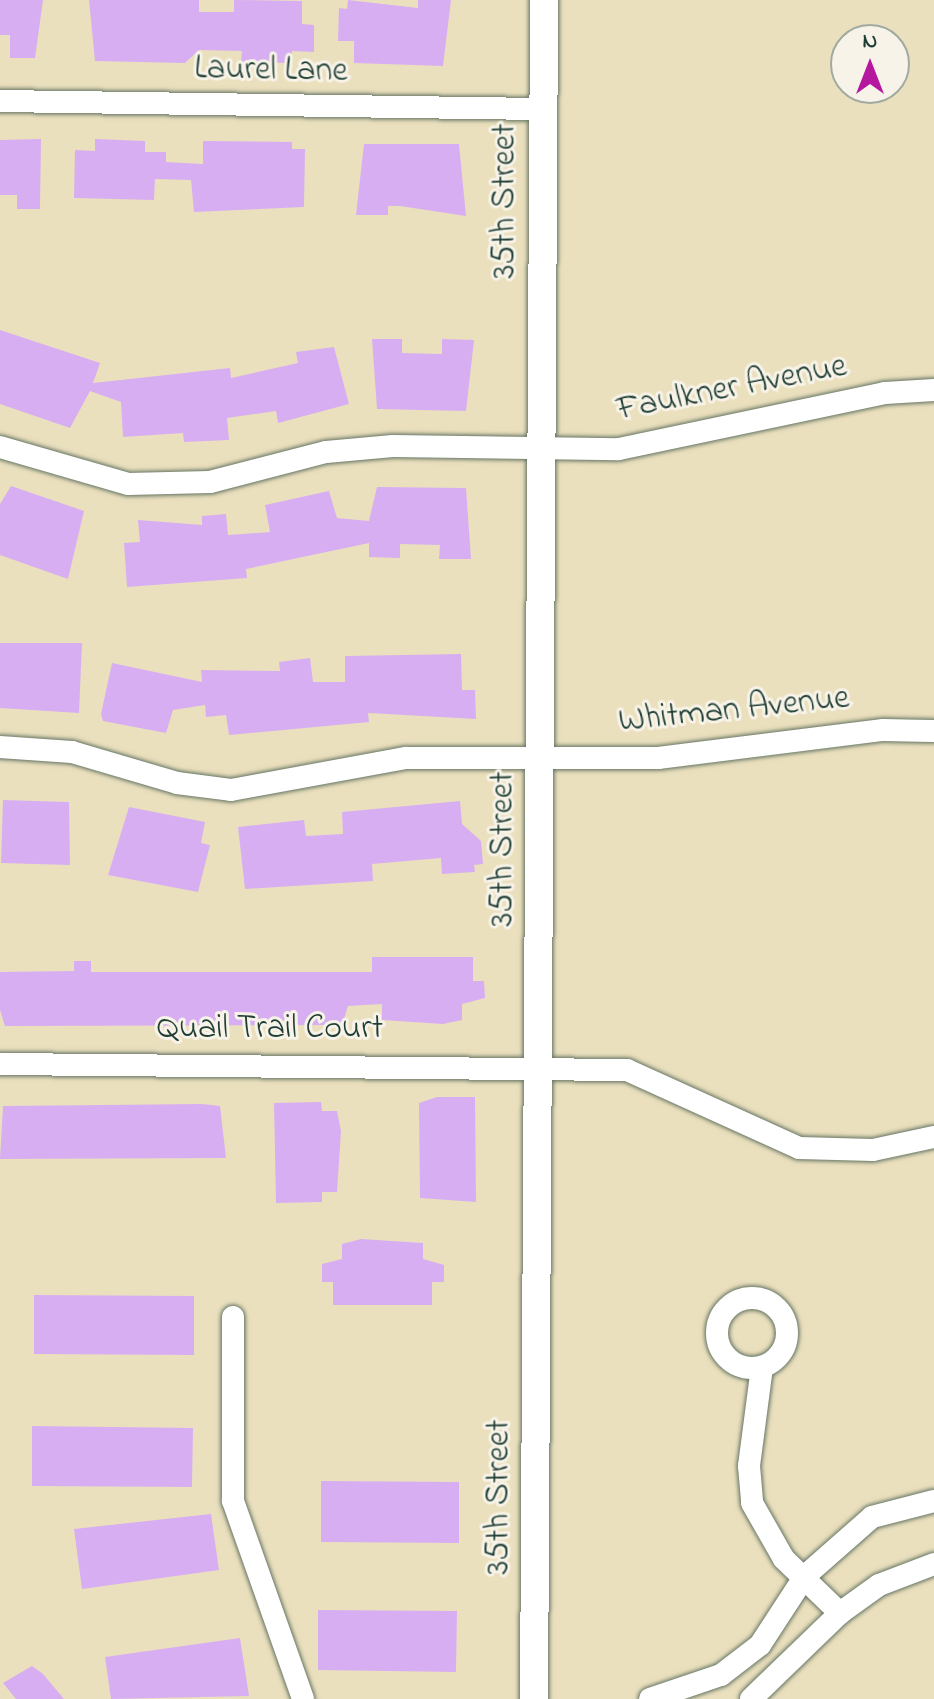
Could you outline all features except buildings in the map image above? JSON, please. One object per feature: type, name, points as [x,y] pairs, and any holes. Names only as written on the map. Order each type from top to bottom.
[{"type":"street","name":"35th Street","points":[[534,1699],[544,0]]},
{"type":"street","name":"Laurel Lane","points":[[0,101],[542,109]]},
{"type":"street","name":"Faulkner Avenue","points":[[0,447],[128,484],[210,482],[326,452],[393,446],[619,449],[885,393],[934,390]]},
{"type":"street","name":"Whitman Avenue","points":[[0,747],[72,752],[177,783],[231,790],[406,758],[671,757],[883,730],[934,731]]},
{"type":"street","name":"Quail Trail Court","points":[[0,1064],[539,1064],[627,1070],[799,1148],[873,1150],[934,1137]]},
{"type":"street","points":[[233,1317],[233,1501],[303,1699]]},
{"type":"street","points":[[762,1367],[749,1466],[752,1503],[766,1535],[840,1613]]},
{"type":"street","points":[[650,1699],[721,1675],[760,1645],[805,1576],[872,1517],[934,1501]]},
{"type":"street","points":[[751,1699],[840,1613],[879,1585],[934,1564]]},
{"type":"street","points":[[534,1699],[549,1699]]}]
